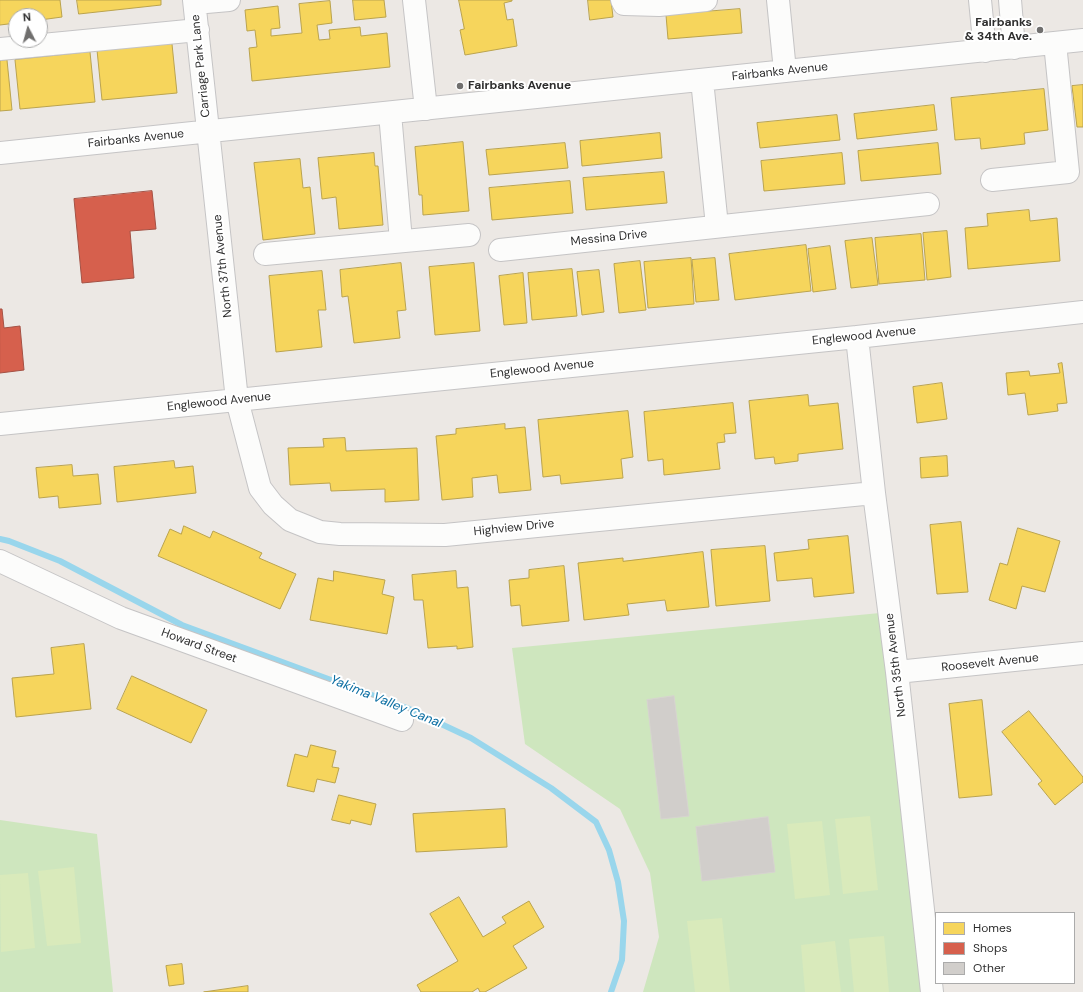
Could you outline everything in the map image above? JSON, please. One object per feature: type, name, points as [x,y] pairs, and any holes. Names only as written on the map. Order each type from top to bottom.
[{"type":"street","points":[[195,2],[229,0]]},
{"type":"street","points":[[414,0],[426,109]]},
{"type":"street","points":[[622,0],[624,4],[659,5],[706,0]]},
{"type":"street","points":[[778,0],[785,72]]},
{"type":"street","points":[[980,0],[985,51]]},
{"type":"street","points":[[1010,0],[1014,48]]},
{"type":"street","name":"Carriage Park Lane","points":[[195,2],[208,132]]},
{"type":"street","points":[[0,49],[198,30]]},
{"type":"street","name":"Fairbanks Avenue","points":[[0,153],[1083,40]]},
{"type":"street","points":[[992,180],[1075,171],[1055,43]]},
{"type":"street","points":[[702,80],[717,226]]},
{"type":"street","points":[[390,113],[401,242]]},
{"type":"street","name":"North 37th Avenue","points":[[208,132],[237,400]]},
{"type":"street","name":"Messina Drive","points":[[500,250],[928,204]]},
{"type":"street","points":[[265,254],[469,235]]},
{"type":"street","name":"Englewood Avenue","points":[[0,424],[857,338],[1083,312]]},
{"type":"street","name":"North 35th Avenue","points":[[857,338],[874,493],[898,672],[932,992]]},
{"type":"street","name":"Highview Drive","points":[[237,400],[260,488],[273,505],[290,520],[320,532],[340,534],[445,535],[874,493]]},
{"type":"street","name":"Howard Street","points":[[0,562],[122,618],[402,720]]},
{"type":"street","name":"Roosevelt Avenue","points":[[898,672],[1083,653]]},
{"type":"green space","points":[[880,613],[921,992],[643,992],[659,937],[650,873],[620,809],[525,744],[512,648]]},
{"type":"green space","points":[[870,816],[878,890],[843,894],[835,819]]},
{"type":"green space","points":[[0,820],[97,834],[113,992],[0,992]]},
{"type":"green space","points":[[822,821],[830,895],[795,899],[787,824]]},
{"type":"green space","points":[[74,867],[81,943],[47,946],[38,871]]},
{"type":"green space","points":[[28,873],[35,948],[1,952],[0,875]]},
{"type":"green space","points":[[722,918],[730,992],[695,992],[687,921]]},
{"type":"green space","points":[[884,936],[889,992],[854,992],[849,939]]},
{"type":"green space","points":[[835,941],[841,992],[805,992],[801,945]]},
{"type":"building: Homes","points":[[0,0],[60,0],[62,17],[48,19],[48,8],[8,8],[8,24],[0,25]]},
{"type":"building: Homes","points":[[77,0],[161,0],[161,5],[79,14]]},
{"type":"building: Homes","points":[[353,0],[384,0],[386,17],[355,20]]},
{"type":"building: Homes","points":[[459,0],[512,0],[504,3],[507,20],[513,19],[517,46],[465,55],[460,30],[464,29]]},
{"type":"building: Homes","points":[[588,0],[611,0],[613,17],[590,20]]},
{"type":"building: Homes","points":[[330,1],[332,23],[317,25],[319,40],[330,39],[329,30],[360,27],[361,36],[387,33],[390,67],[252,81],[249,48],[257,47],[255,30],[247,31],[245,10],[278,6],[280,28],[271,29],[271,36],[302,33],[299,4]]},
{"type":"building: Homes","points":[[740,9],[742,33],[668,39],[666,15]]},
{"type":"building: Homes","points":[[172,44],[177,93],[102,100],[97,50]]},
{"type":"building: Homes","points":[[90,52],[95,102],[20,109],[15,60]]},
{"type":"building: Homes","points":[[7,60],[12,110],[0,111],[0,61]]},
{"type":"building: Homes","points":[[1083,85],[1083,127],[1077,127],[1072,86]]},
{"type":"building: Homes","points":[[1044,89],[1048,130],[1024,133],[1025,144],[981,149],[980,138],[955,140],[951,98]]},
{"type":"building: Homes","points":[[934,105],[937,130],[857,139],[854,114]]},
{"type":"building: Homes","points":[[837,115],[840,140],[760,148],[757,123]]},
{"type":"building: Homes","points":[[660,133],[662,158],[582,166],[580,141]]},
{"type":"building: Homes","points":[[463,142],[469,211],[423,215],[422,195],[419,195],[415,147]]},
{"type":"building: Homes","points":[[565,143],[568,168],[489,175],[486,150]]},
{"type":"building: Homes","points":[[938,143],[941,174],[861,181],[858,151]]},
{"type":"building: Homes","points":[[374,153],[375,166],[378,166],[383,225],[339,229],[336,197],[322,199],[318,158]]},
{"type":"building: Homes","points":[[842,153],[845,184],[764,191],[761,161]]},
{"type":"building: Homes","points":[[300,159],[303,188],[310,187],[315,234],[263,240],[254,163]]},
{"type":"building: Homes","points":[[664,172],[667,203],[586,210],[583,178]]},
{"type":"building: Homes","points":[[570,181],[573,213],[492,220],[489,188]]},
{"type":"building: Homes","points":[[1029,210],[1030,221],[1057,218],[1060,261],[968,269],[965,228],[988,226],[987,214]]},
{"type":"building: Homes","points":[[947,231],[951,277],[927,280],[923,233]]},
{"type":"building: Homes","points":[[921,234],[925,280],[879,284],[875,238]]},
{"type":"building: Homes","points":[[872,238],[878,285],[851,288],[845,241]]},
{"type":"building: Homes","points":[[806,245],[811,291],[735,300],[729,254]]},
{"type":"building: Homes","points":[[830,246],[836,289],[813,292],[808,249]]},
{"type":"building: Homes","points":[[691,258],[694,304],[648,308],[644,262]]},
{"type":"building: Homes","points":[[715,258],[719,300],[696,302],[692,260]]},
{"type":"building: Homes","points":[[640,261],[646,310],[619,313],[614,264]]},
{"type":"building: Homes","points":[[401,263],[406,310],[397,311],[400,338],[354,343],[348,296],[342,297],[340,270]]},
{"type":"building: Homes","points":[[474,263],[480,331],[435,335],[429,267]]},
{"type":"building: Homes","points":[[572,269],[577,316],[532,320],[528,273]]},
{"type":"building: Homes","points":[[599,270],[604,312],[582,315],[577,272]]},
{"type":"building: Homes","points":[[322,271],[326,310],[318,310],[322,347],[276,352],[269,276]]},
{"type":"building: Homes","points":[[523,273],[527,323],[504,325],[499,276]]},
{"type":"building: Homes","points":[[1062,363],[1067,403],[1057,404],[1058,411],[1028,415],[1025,393],[1008,395],[1006,373],[1029,371],[1030,376],[1060,373],[1058,364]]},
{"type":"building: Homes","points":[[942,383],[947,419],[917,423],[913,387]]},
{"type":"building: Homes","points":[[808,395],[809,406],[838,403],[843,449],[798,454],[798,461],[775,464],[774,457],[755,459],[749,401]]},
{"type":"building: Homes","points":[[733,403],[736,433],[724,434],[725,442],[717,443],[720,469],[664,475],[663,459],[648,461],[644,412]]},
{"type":"building: Homes","points":[[628,411],[633,457],[621,459],[623,478],[561,484],[560,475],[543,477],[538,420]]},
{"type":"building: Homes","points":[[505,424],[505,429],[525,427],[531,490],[499,493],[497,475],[472,478],[473,497],[442,500],[436,436],[456,434],[456,429]]},
{"type":"building: Homes","points":[[345,438],[346,451],[417,448],[419,500],[385,502],[385,489],[331,491],[330,483],[290,485],[288,448],[324,447],[323,439]]},
{"type":"building: Homes","points":[[947,456],[948,476],[921,478],[920,458]]},
{"type":"building: Homes","points":[[174,461],[175,468],[193,466],[196,493],[117,502],[114,467]]},
{"type":"building: Homes","points":[[72,465],[73,476],[98,474],[101,504],[59,508],[58,496],[39,498],[36,468]]},
{"type":"building: Homes","points":[[961,522],[968,592],[937,594],[930,525]]},
{"type":"building: Homes","points":[[184,526],[210,538],[213,531],[262,553],[259,558],[296,574],[280,609],[158,556],[170,529],[181,534]]},
{"type":"building: Homes","points":[[1018,528],[1060,541],[1045,592],[1022,586],[1016,609],[989,600],[1000,563],[1007,565]]},
{"type":"building: Homes","points":[[848,536],[854,593],[814,597],[812,578],[777,581],[774,553],[809,549],[808,540]]},
{"type":"building: Homes","points":[[765,546],[770,601],[716,606],[711,550]]},
{"type":"building: Homes","points":[[703,552],[709,607],[667,611],[665,600],[627,604],[629,615],[584,620],[578,563],[623,558],[623,561]]},
{"type":"building: Homes","points":[[564,566],[569,621],[522,626],[520,605],[511,606],[509,580],[529,578],[529,570]]},
{"type":"building: Homes","points":[[334,571],[385,580],[382,594],[394,597],[387,634],[310,620],[318,578],[333,581]]},
{"type":"building: Homes","points":[[456,571],[457,588],[468,587],[473,647],[457,649],[457,646],[428,648],[423,600],[414,600],[412,575]]},
{"type":"building: Homes","points":[[84,644],[91,709],[16,717],[12,678],[54,674],[51,648]]},
{"type":"building: Homes","points":[[132,676],[207,710],[191,743],[117,709]]},
{"type":"building: Homes","points":[[982,700],[992,795],[959,798],[949,704]]},
{"type":"building: Homes","points":[[1029,711],[1083,777],[1083,782],[1055,805],[1038,784],[1042,781],[1002,732]]},
{"type":"building: Homes","points":[[311,745],[336,751],[332,767],[339,768],[335,783],[317,779],[314,792],[287,786],[295,754],[307,757]]},
{"type":"building: Homes","points":[[339,795],[376,804],[371,825],[351,820],[350,824],[332,820]]},
{"type":"building: Homes","points":[[505,809],[507,847],[416,852],[413,814]]},
{"type":"building: Homes","points":[[459,897],[483,937],[506,923],[502,917],[529,901],[544,927],[513,946],[527,968],[485,992],[480,992],[478,988],[472,992],[421,992],[417,985],[458,961],[430,914]]},
{"type":"building: Homes","points":[[182,964],[184,984],[169,986],[166,966]]},
{"type":"building: Homes","points":[[248,986],[248,992],[204,992]]},
{"type":"building: Shops","points":[[152,191],[156,229],[130,231],[134,278],[82,283],[74,199]]},
{"type":"building: Shops","points":[[0,309],[2,309],[4,328],[20,326],[24,370],[0,373]]},
{"type":"building: Other","points":[[674,696],[689,816],[661,819],[647,700]]},
{"type":"building: Other","points":[[768,817],[775,872],[702,881],[696,827]]},
{"type":"waterway","name":"Yakima Valley Canal","points":[[0,539],[9,541],[60,561],[182,625],[407,708],[471,738],[551,788],[596,822],[609,850],[618,882],[624,921],[622,960],[611,992]]},
{"type":"place","name":"Fairbanks & 34th Ave.","points":[[1040,30]]},
{"type":"place","name":"Fairbanks Avenue","points":[[460,86]]}]
